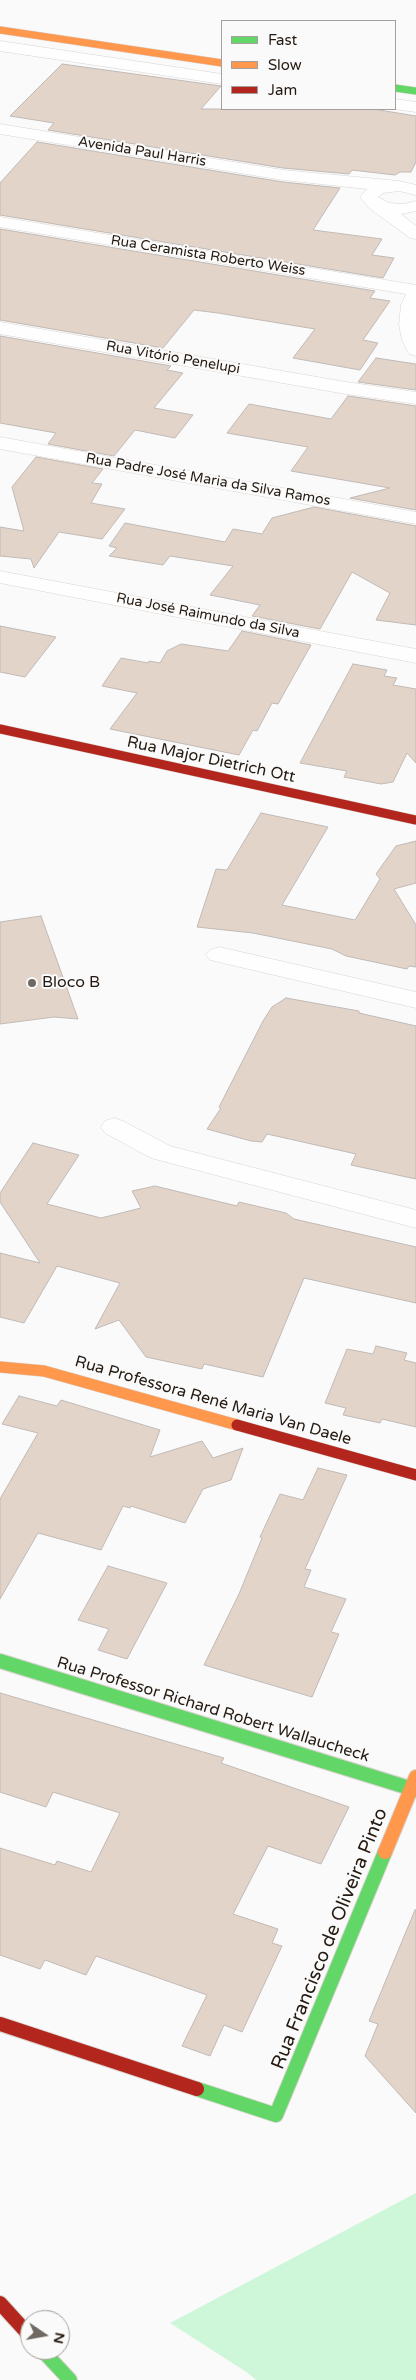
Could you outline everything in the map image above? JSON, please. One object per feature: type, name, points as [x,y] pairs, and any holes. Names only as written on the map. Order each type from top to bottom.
[{"type":"street","points":[[0,30],[221,63]]},
{"type":"street","points":[[0,46],[221,78]]},
{"type":"street","points":[[396,88],[416,91]]},
{"type":"street","points":[[396,104],[416,107]]},
{"type":"street","name":"Avenida Paul Harris","points":[[0,129],[283,175],[391,186],[416,194]]},
{"type":"street","name":"Avenida Paul Harris","points":[[283,175],[375,204]]},
{"type":"street","points":[[391,186],[375,190],[370,194],[375,204],[416,234]]},
{"type":"street","points":[[375,204],[396,209],[416,194]]},
{"type":"street","name":"Rua Ceramista Roberto Weiss","points":[[0,222],[416,290]]},
{"type":"street","points":[[416,290],[410,305],[408,325],[411,340],[416,350]]},
{"type":"street","name":"Rua Vitório Penelupi","points":[[0,328],[346,388]]},
{"type":"street","points":[[346,388],[416,385]]},
{"type":"street","points":[[346,388],[416,398]]},
{"type":"street","name":"Rua Padre José Maria da Silva Ramos","points":[[0,443],[416,518]]},
{"type":"street","name":"Rua José Raimundo da Silva","points":[[0,577],[416,656]]},
{"type":"street","points":[[371,647],[416,640]]},
{"type":"street","name":"Rua Major Dietrich Ott","points":[[0,729],[416,820]]},
{"type":"street","points":[[219,955],[416,1000]]},
{"type":"street","points":[[114,1127],[161,1152],[416,1219]]},
{"type":"street","name":"Rua Professora René Maria Van Daele","points":[[0,1367],[44,1371],[416,1475]]},
{"type":"street","name":"Rua Professor Richard Robert Wallaucheck","points":[[0,1661],[414,1789]]},
{"type":"street","name":"Rua Francisco de Oliveira Pinto","points":[[0,2024],[276,2115],[414,1789],[416,1777]]},
{"type":"street","points":[[0,2303],[20,2325]]},
{"type":"street","points":[[51,2360],[70,2380]]},
{"type":"green space","points":[[416,2193],[416,2380],[256,2380],[170,2323]]},
{"type":"building","points":[[62,64],[221,86],[201,109],[379,110],[416,116],[416,162],[411,172],[400,172],[395,175],[352,170],[349,174],[283,168],[48,130],[54,123],[10,116]]},
{"type":"building","points":[[37,142],[283,182],[340,188],[313,230],[382,239],[372,255],[394,258],[383,278],[0,215],[0,183]]},
{"type":"building","points":[[0,229],[375,291],[370,298],[390,301],[363,340],[378,343],[360,370],[293,358],[315,329],[218,313],[194,310],[163,348],[0,320]]},
{"type":"building","points":[[0,336],[171,366],[167,370],[183,373],[154,408],[193,415],[175,438],[135,430],[114,456],[48,444],[56,433],[0,423]]},
{"type":"building","points":[[376,358],[416,364],[416,390],[358,382]]},
{"type":"building","points":[[348,396],[416,406],[416,510],[350,498],[390,488],[291,471],[308,447],[227,433],[249,404],[331,419]]},
{"type":"building","points":[[36,457],[103,469],[92,483],[102,484],[91,503],[125,509],[102,539],[59,532],[34,568],[31,559],[0,556],[0,527],[24,531],[12,487]]},
{"type":"building","points":[[314,507],[416,526],[416,625],[376,620],[390,593],[352,572],[320,629],[252,616],[260,605],[210,595],[233,566],[170,556],[163,565],[109,556],[117,548],[109,546],[125,523],[225,542],[233,529],[262,534],[272,518]]},
{"type":"building","points":[[0,626],[56,637],[25,677],[0,672]]},
{"type":"building","points":[[242,631],[311,645],[278,704],[272,703],[257,731],[253,730],[239,755],[110,729],[137,693],[102,686],[121,658],[148,663],[149,661],[160,663],[167,651],[181,644],[228,651]]},
{"type":"building","points":[[353,664],[387,670],[384,676],[397,678],[393,685],[416,689],[416,763],[407,753],[393,782],[381,784],[344,777],[347,771],[300,763]]},
{"type":"building","points":[[261,813],[328,827],[282,905],[355,920],[380,879],[376,874],[396,846],[416,841],[416,883],[394,889],[416,925],[416,967],[409,966],[407,969],[346,956],[332,949],[253,933],[197,927],[216,869],[227,870]]},
{"type":"building","name":"Bloco B","points":[[41,916],[78,1019],[54,1017],[0,1024],[0,922]]},
{"type":"building","points":[[286,998],[359,1011],[359,1013],[416,1026],[416,1179],[351,1165],[356,1154],[267,1134],[262,1142],[251,1141],[207,1129],[221,1108],[219,1107],[263,1021],[272,1007]]},
{"type":"building","points":[[33,1143],[79,1155],[47,1204],[101,1218],[141,1208],[132,1191],[155,1186],[237,1206],[239,1202],[286,1213],[294,1219],[416,1247],[416,1303],[304,1278],[263,1377],[204,1364],[202,1369],[146,1357],[119,1320],[95,1329],[120,1283],[57,1266],[24,1323],[0,1317],[0,1253],[40,1263],[0,1202],[0,1193]]},
{"type":"building","points":[[376,1346],[407,1353],[404,1360],[416,1363],[416,1427],[382,1419],[380,1423],[343,1415],[346,1408],[325,1403],[347,1349],[373,1354]]},
{"type":"building","points":[[19,1396],[57,1406],[61,1400],[160,1430],[150,1457],[202,1441],[213,1458],[243,1448],[231,1480],[203,1489],[185,1523],[131,1506],[130,1508],[123,1506],[101,1550],[38,1533],[0,1599],[0,1499],[38,1433],[2,1424]]},
{"type":"building","points":[[318,1468],[347,1475],[305,1569],[311,1570],[304,1587],[346,1599],[331,1632],[339,1634],[312,1697],[204,1665],[239,1594],[262,1538],[260,1537],[280,1494],[303,1500]]},
{"type":"building","points":[[108,1566],[167,1583],[127,1659],[98,1650],[109,1629],[78,1620]]},
{"type":"building","points":[[0,1693],[224,1758],[221,1763],[349,1807],[321,1864],[268,1846],[233,1914],[278,1929],[272,1943],[282,1946],[242,2032],[224,2025],[210,2056],[182,2046],[207,1995],[96,1956],[86,1975],[45,1960],[40,1969],[0,1955],[0,1848],[55,1865],[57,1861],[91,1872],[120,1813],[53,1792],[46,1807],[0,1792]]},
{"type":"building","points":[[415,1910],[416,2113],[365,2056],[378,2024],[369,2021]]},
{"type":"traffic: fast","points":[[396,88],[416,91]]},
{"type":"traffic: fast","points":[[0,1661],[416,1790]]},
{"type":"traffic: fast","points":[[197,2089],[276,2115],[385,1852]]},
{"type":"traffic: fast","points":[[51,2360],[70,2380]]},
{"type":"traffic: slow","points":[[0,30],[221,63]]},
{"type":"traffic: slow","points":[[0,1367],[44,1371],[237,1425]]},
{"type":"traffic: slow","points":[[385,1852],[416,1777]]},
{"type":"traffic: jam","points":[[0,729],[416,820]]},
{"type":"traffic: jam","points":[[237,1425],[416,1475]]},
{"type":"traffic: jam","points":[[0,2024],[197,2089]]},
{"type":"traffic: jam","points":[[0,2303],[20,2325]]},
{"type":"place","name":"Bloco B","points":[[32,983]]}]
